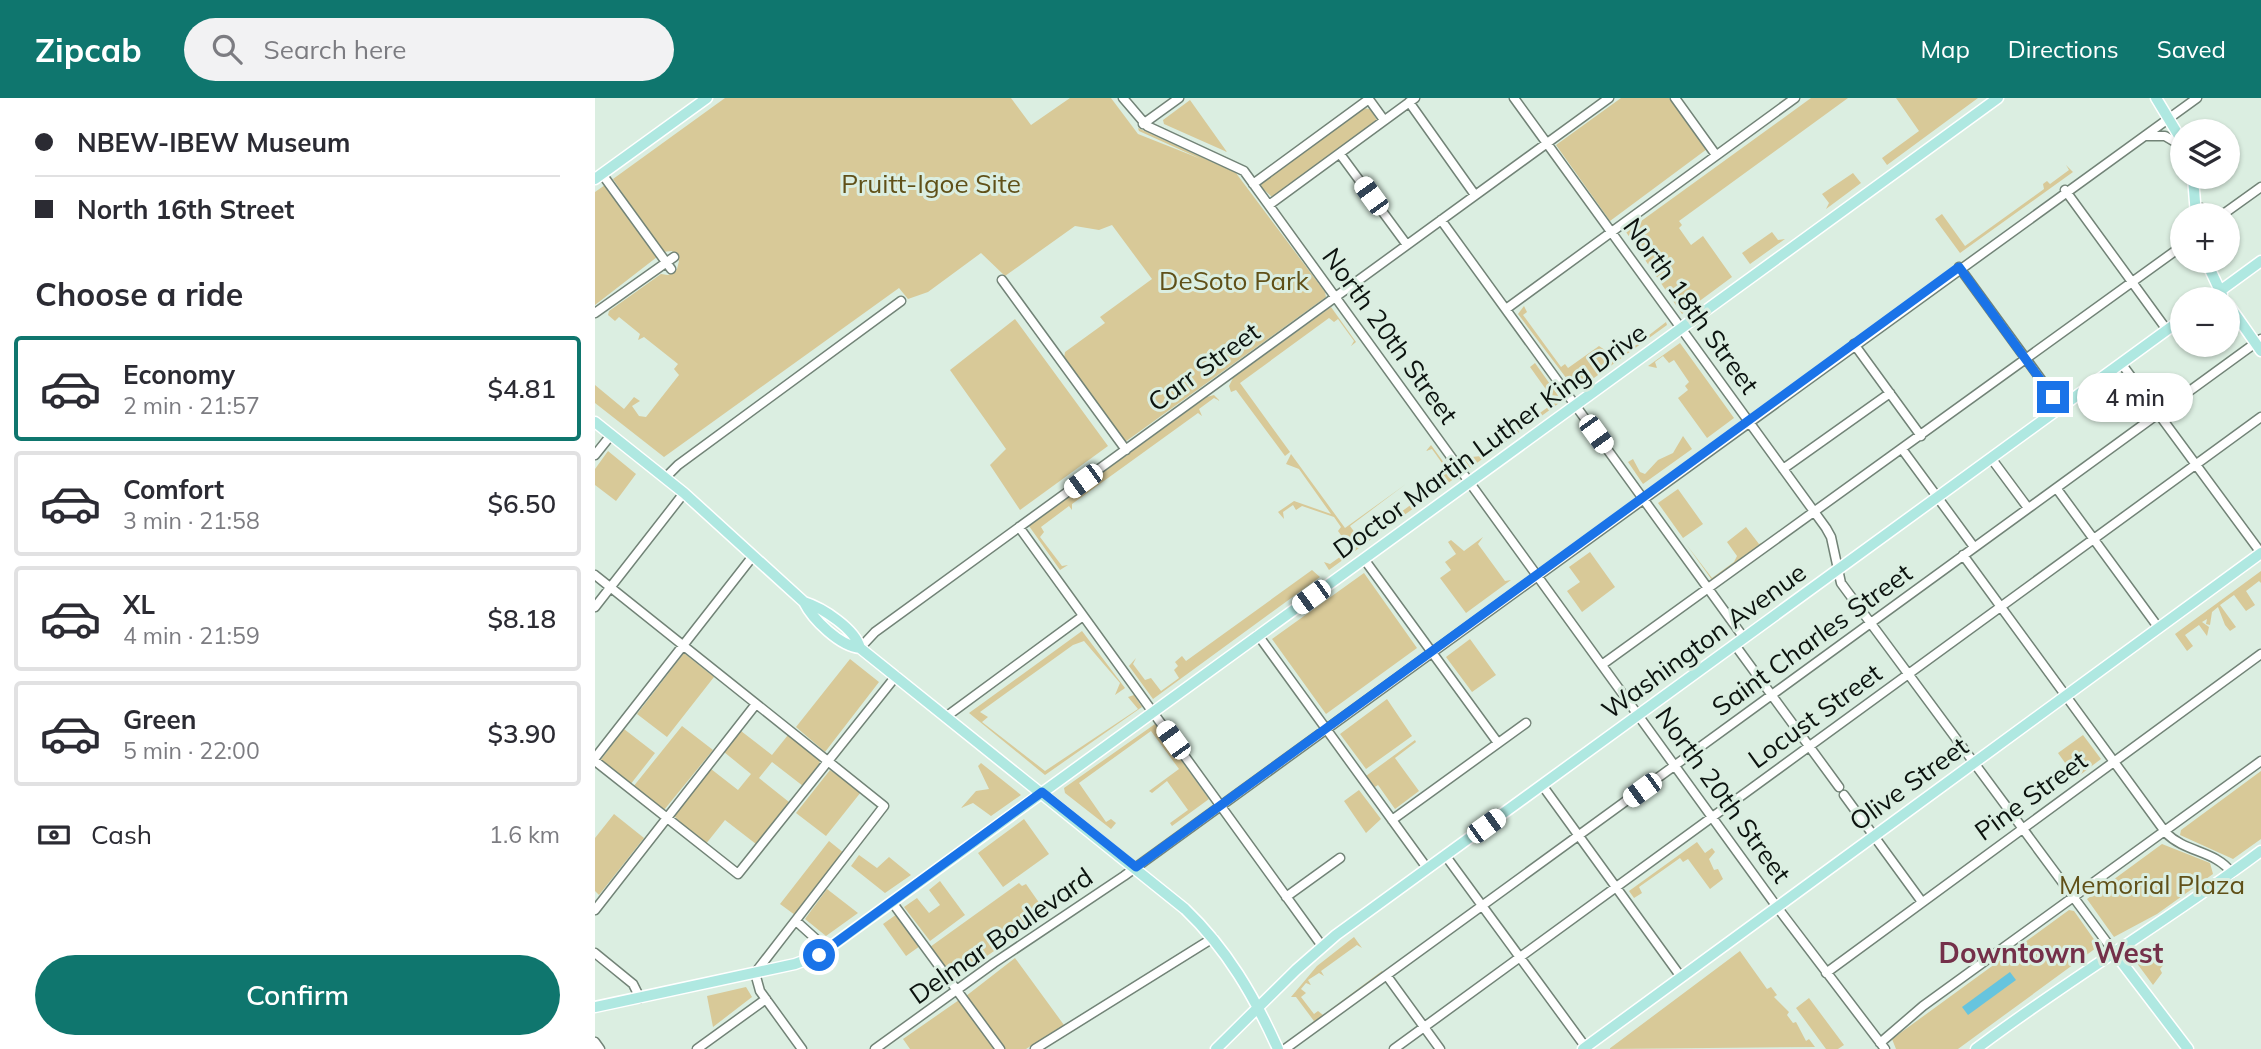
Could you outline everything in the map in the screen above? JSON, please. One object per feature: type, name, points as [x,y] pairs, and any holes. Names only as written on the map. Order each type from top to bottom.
[{"type":"main road","points":[[599,176],[707,98]]},
{"type":"main road","name":"Doctor Martin Luther King Drive","points":[[595,1007],[809,961],[1998,98]]},
{"type":"main road","points":[[2155,98],[2169,117]]},
{"type":"main road","points":[[2232,287],[2261,261]]},
{"type":"main road","points":[[2240,320],[2259,345]]},
{"type":"main road","name":"Washington Avenue","points":[[1216,1049],[1322,946],[2170,328]]},
{"type":"main road","points":[[595,422],[684,493],[804,602],[821,610],[856,638],[860,648],[1136,867],[1213,938],[1259,1008],[1278,1049]]},
{"type":"main road","name":"Olive Street","points":[[1585,1048],[2261,553]]},
{"type":"main road","points":[[1976,1049],[2114,952],[2172,917],[2261,851]]},
{"type":"main road","points":[[2114,952],[2188,1049]]},
{"type":"street","name":"North 20th Street","points":[[1122,98],[1143,124],[1240,168],[1253,184],[1777,907],[1883,1046]]},
{"type":"street","points":[[1143,124],[1179,98]]},
{"type":"street","name":"North 18th Street","points":[[1514,98],[1815,513],[1831,537],[1836,571],[1842,583],[2021,830],[2114,952]]},
{"type":"street","name":"Carr Street","points":[[860,648],[875,632],[1609,98]]},
{"type":"street","points":[[1675,98],[1716,155]]},
{"type":"street","points":[[1506,309],[1795,98]]},
{"type":"street","name":"Delmar Boulevard","points":[[875,1049],[1136,867],[2065,190],[2197,98]]},
{"type":"street","points":[[1253,184],[1369,99],[1384,120]]},
{"type":"street","points":[[1269,205],[1412,100],[1475,195]]},
{"type":"street","points":[[2142,136],[2160,135],[2170,139]]},
{"type":"street","points":[[1340,154],[1407,245]]},
{"type":"street","points":[[595,313],[671,263],[599,176]]},
{"type":"street","points":[[2240,203],[2261,187]]},
{"type":"street","points":[[2065,190],[2167,330]]},
{"type":"street","points":[[1441,220],[1708,589],[1772,696],[1922,902]]},
{"type":"street","points":[[1603,664],[2170,255]]},
{"type":"street","points":[[1959,267],[2061,407]]},
{"type":"street","points":[[1002,280],[1126,450]]},
{"type":"street","points":[[665,478],[678,464],[901,301]]},
{"type":"street","points":[[1854,344],[1921,436]]},
{"type":"street","name":"Saint Charles Street","points":[[1285,1049],[2158,414],[2259,345]]},
{"type":"street","points":[[2121,363],[2261,553]]},
{"type":"street","points":[[1783,469],[1889,393]]},
{"type":"street","name":"Locust Street","points":[[1394,1049],[2261,417]]},
{"type":"street","points":[[595,455],[611,435]]},
{"type":"street","points":[[1902,449],[1974,547]]},
{"type":"street","points":[[1991,458],[2028,508]]},
{"type":"street","points":[[2057,489],[2158,627]]},
{"type":"street","points":[[595,607],[684,493]]},
{"type":"street","points":[[1019,527],[1322,946]]},
{"type":"street","points":[[1963,555],[2165,831],[2183,846],[2218,858],[2232,873]]},
{"type":"street","points":[[753,556],[595,759],[738,874],[896,676]]},
{"type":"street","points":[[1364,559],[1498,743]]},
{"type":"street","points":[[595,575],[884,806],[755,973],[757,985],[802,1049]]},
{"type":"street","points":[[947,716],[1083,615]]},
{"type":"street","points":[[1258,635],[1427,868]]},
{"type":"street","name":"Pine Street","points":[[1826,972],[2261,654]]},
{"type":"street","points":[[595,910],[756,704]]},
{"type":"street","points":[[1392,820],[1526,723]]},
{"type":"street","points":[[1883,1046],[1923,1006],[2261,761]]},
{"type":"street","points":[[1542,785],[1681,976]]},
{"type":"street","points":[[1445,855],[1585,1048]]},
{"type":"street","points":[[1286,897],[1340,858]]},
{"type":"street","points":[[892,902],[1000,1049]]},
{"type":"street","points":[[796,921],[827,949]]},
{"type":"street","points":[[1035,1049],[1213,938]]},
{"type":"street","points":[[595,953],[633,984],[640,998]]},
{"type":"street","points":[[1387,976],[1440,1049]]},
{"type":"street","points":[[697,1049],[766,999]]},
{"type":"street","points":[[595,1042],[600,1049]]},
{"type":"green space","points":[[725,98],[1011,98],[1031,125],[1070,98],[1111,98],[1138,134],[1201,159],[1139,131],[1138,128],[1236,173],[1325,292],[1326,297],[1125,442],[1064,358],[1065,352],[1105,323],[1100,317],[1152,279],[1112,225],[1099,230],[1075,226],[1005,276],[981,253],[928,292],[908,299],[899,288],[664,457],[595,403],[595,385],[624,409],[634,397],[640,401],[632,406],[639,416],[646,417],[679,375],[674,369],[678,364],[644,337],[638,340],[640,334],[619,317],[615,321],[608,315],[609,311],[661,274],[668,275],[677,269],[679,261],[672,251],[662,252],[613,179]]},
{"type":"green space","points":[[1621,98],[1669,98],[1707,149],[1610,221],[1556,145]]},
{"type":"green space","points":[[1811,98],[1848,98],[1679,221],[1682,225],[1679,228],[1691,245],[1703,236],[1732,277],[1682,314],[1626,232]]},
{"type":"green space","points":[[1896,98],[1978,98],[1887,165],[1882,158],[1919,131]]},
{"type":"green space","points":[[1190,100],[1227,152],[1164,124],[1163,120]]},
{"type":"green space","points":[[1362,108],[1370,109],[1378,122],[1273,198],[1261,187],[1262,182]]},
{"type":"green space","points":[[2066,165],[2073,172],[1960,253],[1935,219],[1942,214],[1965,246],[2044,189],[2043,184],[2047,181],[2050,184],[2069,170]]},
{"type":"green space","points":[[1853,173],[1861,183],[1826,209],[1829,203],[1822,194]]},
{"type":"green space","points":[[605,185],[657,257],[595,305],[595,192]]},
{"type":"green space","points":[[1772,232],[1778,240],[1785,239],[1750,264],[1742,253]]},
{"type":"green space","points":[[1524,306],[1527,312],[1523,315],[1561,367],[1565,364],[1568,368],[1599,346],[1618,359],[1666,322],[1667,325],[1576,391],[1518,314]]},
{"type":"green space","points":[[1331,307],[1356,342],[1351,346],[1354,341],[1338,319],[1334,322],[1329,318],[1240,383],[1290,452],[1285,456],[1236,390],[1231,392],[1229,386],[1233,378]]},
{"type":"green space","points":[[1015,319],[1108,446],[1020,510],[990,465],[1006,449],[950,370]]},
{"type":"green space","points":[[1680,343],[1734,418],[1707,438],[1678,398],[1688,390],[1685,386],[1689,382],[1674,360],[1669,363],[1663,356],[1655,362],[1657,368],[1648,366]]},
{"type":"green space","points":[[1535,363],[1562,401],[1470,468],[1463,458],[1481,456],[1555,402],[1530,367]]},
{"type":"green space","points":[[1214,395],[1220,401],[1214,398],[1199,409],[1202,416],[1198,413],[1072,504],[1072,510],[1069,506],[1041,527],[1044,532],[1040,537],[1062,566],[1068,565],[1060,570],[1029,526],[1207,397]]},
{"type":"green space","points":[[1683,436],[1692,449],[1643,484],[1628,462],[1633,459],[1640,472],[1645,474],[1658,460],[1673,453]]},
{"type":"green space","points":[[1431,445],[1455,478],[1329,570],[1324,562],[1330,564],[1351,549],[1338,531],[1341,527],[1334,517],[1302,506],[1296,510],[1293,505],[1283,512],[1284,519],[1278,512],[1294,501],[1331,514],[1299,469],[1286,464],[1291,454],[1345,528],[1406,484],[1350,526],[1361,541],[1445,480],[1442,475],[1447,470],[1432,449],[1426,451]]},
{"type":"green space","points":[[608,451],[636,474],[616,501],[595,485],[595,469]]},
{"type":"green space","points":[[1678,489],[1703,524],[1683,538],[1658,503]]},
{"type":"green space","points":[[1746,527],[1759,544],[1764,542],[1712,580],[1686,544],[1712,578],[1734,562],[1737,556],[1727,542]]},
{"type":"green space","points":[[1483,537],[1478,544],[1505,581],[1511,580],[1466,613],[1440,578],[1451,570],[1445,562],[1456,554],[1448,542],[1451,540],[1464,551]]},
{"type":"green space","points":[[1590,552],[1615,587],[1582,612],[1567,591],[1580,582],[1569,567]]},
{"type":"green space","points":[[1312,570],[1320,577],[1153,699],[1129,666],[1136,658],[1133,664],[1145,680],[1151,678],[1161,691],[1179,678],[1174,670],[1178,666],[1175,662],[1182,656],[1186,661]]},
{"type":"green space","points":[[2261,571],[2261,583],[2259,581],[2246,591],[2255,605],[2246,611],[2234,595],[2220,605],[2236,627],[2230,631],[2218,607],[2212,612],[2210,625],[2206,624],[2207,619],[2202,622],[2209,627],[2207,636],[2199,625],[2185,635],[2193,646],[2187,651],[2175,634]]},
{"type":"green space","points":[[1364,573],[1417,648],[1326,714],[1272,639]]},
{"type":"green space","points":[[1082,631],[1125,688],[1115,695],[1120,683],[1084,641],[1073,645],[980,712],[988,717],[982,722],[1045,771],[1138,709],[1128,697],[1134,695],[1142,707],[1045,775],[969,713]]},
{"type":"green space","points":[[1470,639],[1496,675],[1472,692],[1446,657]]},
{"type":"green space","points":[[684,653],[714,677],[667,737],[637,714]]},
{"type":"green space","points":[[850,659],[879,682],[825,752],[796,727]]},
{"type":"green space","points":[[1387,699],[1412,736],[1366,769],[1340,734]]},
{"type":"green space","points":[[1155,724],[1209,799],[1172,826],[1170,823],[1188,810],[1167,781],[1152,793],[1149,791],[1179,769],[1151,731],[1079,783],[1106,822],[1111,819],[1116,823],[1111,829],[1065,793],[1064,788]]},
{"type":"green space","points":[[682,726],[713,750],[664,810],[633,787]]},
{"type":"green space","points":[[624,729],[655,753],[630,785],[600,761]]},
{"type":"green space","points":[[741,731],[772,755],[788,735],[819,759],[820,764],[803,786],[772,762],[759,778],[789,802],[756,844],[725,820],[705,845],[674,816],[711,769],[738,790],[751,774],[724,752]]},
{"type":"green space","points":[[2083,735],[2101,759],[2076,778],[2058,753]]},
{"type":"green space","points":[[1415,740],[1416,742],[1395,758],[1419,791],[1395,809],[1378,785],[1375,787],[1366,776]]},
{"type":"green space","points":[[981,763],[1021,795],[991,816],[973,803],[961,808],[976,791],[989,789],[978,766]]},
{"type":"green space","points":[[830,770],[861,792],[826,836],[796,813]]},
{"type":"green space","name":"Memorial Plaza","points":[[2261,771],[2261,839],[2233,859],[2180,835],[2181,830]]},
{"type":"green space","points":[[1359,790],[1381,819],[1366,833],[1344,801]]},
{"type":"green space","points":[[614,814],[644,838],[599,895],[595,891],[595,838]]},
{"type":"green space","points":[[1024,819],[1049,854],[1003,887],[978,853]]},
{"type":"green space","points":[[829,841],[844,853],[795,915],[780,904]]},
{"type":"green space","points":[[1697,842],[1705,853],[1712,848],[1715,852],[1709,859],[1714,870],[1718,869],[1723,879],[1710,889],[1688,859],[1683,862],[1680,858],[1639,887],[1642,893],[1634,898],[1629,891]]},
{"type":"green space","name":"Memorial Plaza","points":[[2162,844],[2210,863],[2213,874],[2157,914],[2114,937],[2087,899]]},
{"type":"green space","points":[[859,855],[877,868],[889,857],[911,875],[885,893],[851,866]]},
{"type":"green space","points":[[940,881],[965,915],[930,941],[904,907],[917,898],[929,913],[940,905],[929,890]]},
{"type":"green space","points":[[1019,883],[1022,886],[1026,884],[1047,914],[954,979],[930,947]]},
{"type":"green space","points":[[827,889],[858,913],[826,936],[805,919]]},
{"type":"green space","points":[[2069,910],[2074,911],[2098,945],[2096,948],[1958,1049],[1896,1049],[1892,1039]]},
{"type":"green space","points":[[897,914],[920,946],[906,956],[883,924]]},
{"type":"green space","points":[[1354,937],[1362,948],[1357,945],[1321,971],[1324,976],[1319,973],[1308,980],[1311,985],[1306,983],[1301,989],[1306,993],[1301,997],[1314,1014],[1318,1011],[1323,1015],[1382,971],[1383,973],[1294,1037],[1314,1021],[1296,997],[1291,997],[1317,966]]},
{"type":"green space","points":[[2158,946],[2164,950],[2158,954],[2158,958],[2165,963],[2160,969],[2162,973],[2153,985],[2136,962]]},
{"type":"green space","points":[[1740,951],[1767,989],[1771,987],[1777,995],[1774,997],[1789,1012],[1787,1015],[1793,1023],[1796,1022],[1806,1041],[1809,1039],[1815,1047],[1609,1049]]},
{"type":"green space","points":[[1015,958],[1064,1025],[1026,1049],[1004,1049],[966,996]]},
{"type":"green space","points":[[746,987],[752,997],[713,1027],[707,996]]},
{"type":"green space","points":[[1809,998],[1844,1045],[1838,1049],[1826,1049],[1796,1008]]},
{"type":"green space","points":[[959,1000],[996,1049],[910,1049],[903,1039]]},
{"type":"water","points":[[2010,972],[2016,980],[1968,1015],[1962,1007]]},
{"type":"district","name":"Downtown West","points":[[2051,953]]},
{"type":"route","points":[[819,955],[1042,792],[1136,867],[1959,267],[2053,397]]},
{"type":"park label","name":"Pruitt-Igoe Site","points":[[931,184]]},
{"type":"park label","name":"DeSoto Park","points":[[1234,281]]}]
